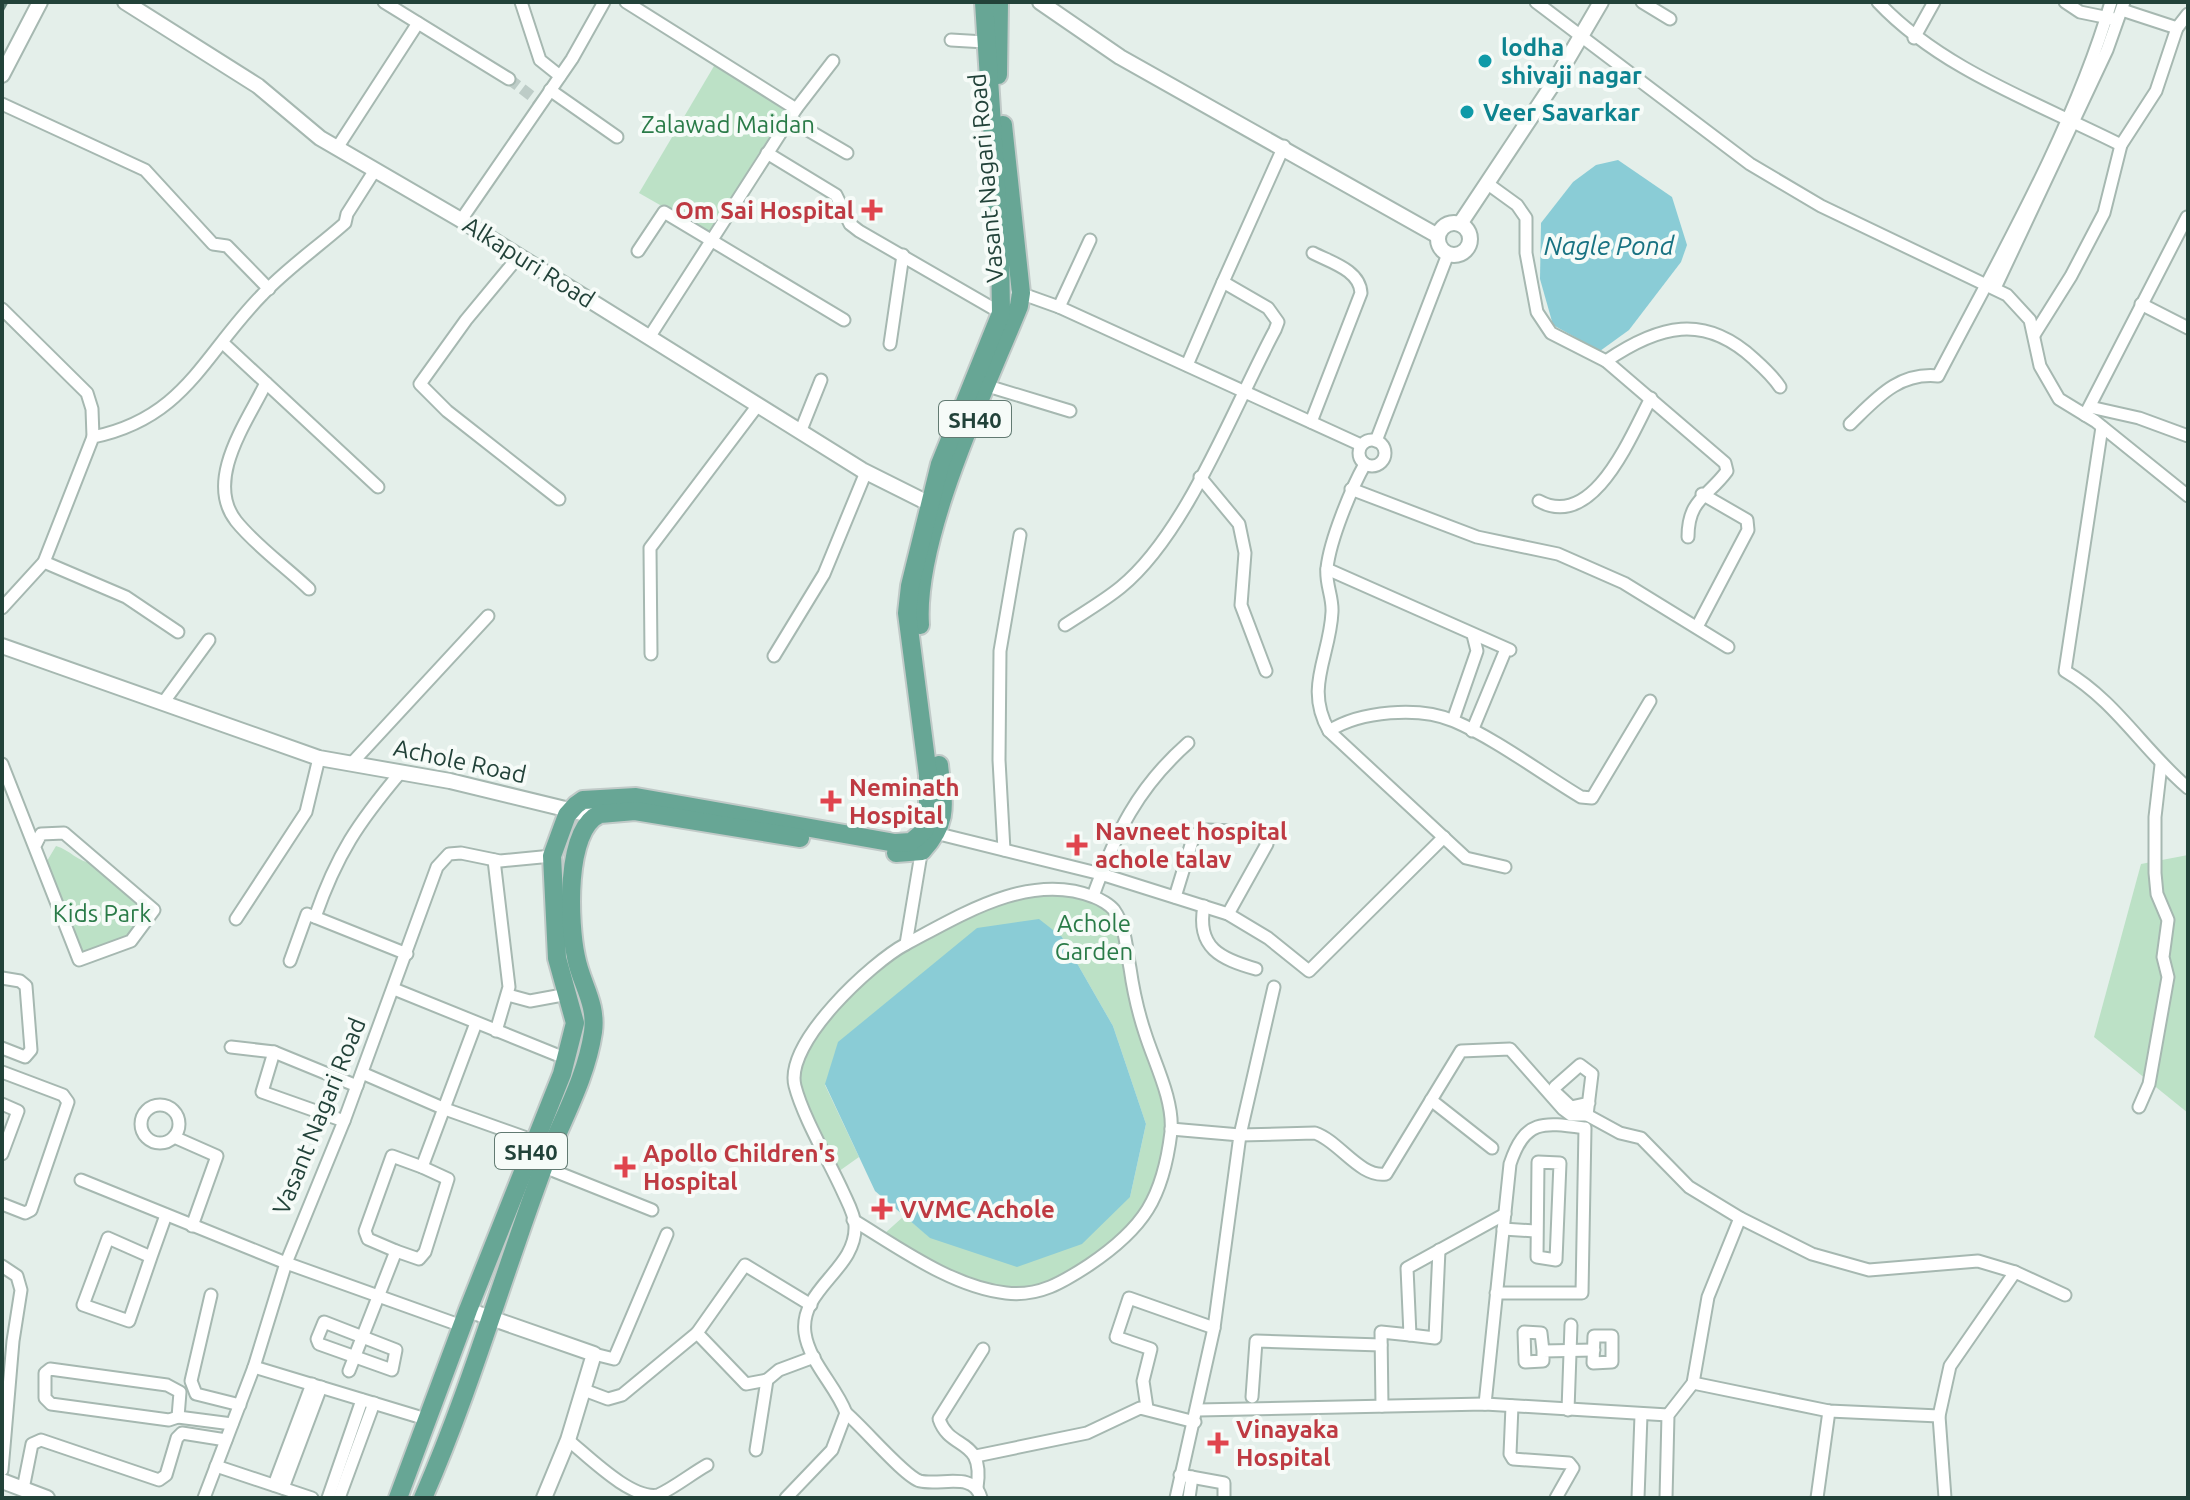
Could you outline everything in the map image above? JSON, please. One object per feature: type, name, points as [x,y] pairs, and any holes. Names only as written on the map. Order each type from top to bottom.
[{"type":"main road","name":"Vasant Nagari Road","points":[[980,384],[1001,313],[984,2]]},
{"type":"main road","name":"Vasant Nagari Road","points":[[930,832],[928,775],[907,613],[910,586],[935,507],[940,464],[1021,293],[998,78],[999,2]]},
{"type":"main road","name":"Achole Road","points":[[576,805],[636,797],[895,843],[911,842],[930,832]]},
{"type":"main road","name":"SH40","points":[[423,1498],[453,1429],[490,1317],[535,1164],[535,1141],[567,1059],[575,1023],[557,958],[552,856],[576,805]]},
{"type":"main road","name":"Achole Road","points":[[594,816],[635,811],[896,853],[922,851]]},
{"type":"main road","name":"SH40","points":[[398,1498],[465,1318],[592,1042],[595,1019],[592,998],[576,958],[570,901],[580,844],[594,816]]},
{"type":"main road","points":[[922,851],[930,832]]},
{"type":"street","points":[[2,75],[40,2]]},
{"type":"street","name":"Alkapuri Road","points":[[125,2],[258,86],[337,148],[461,220],[866,472],[935,507]]},
{"type":"street","points":[[384,2],[509,79]]},
{"type":"street","points":[[522,2],[540,60],[560,76]]},
{"type":"street","points":[[461,220],[560,76],[604,2]]},
{"type":"street","points":[[626,2],[847,153]]},
{"type":"street","points":[[1040,2],[1120,57],[1284,146],[1438,236]]},
{"type":"street","points":[[1536,2],[1750,164],[1821,206],[1991,286],[2019,306],[2030,320],[2040,366],[2059,399],[2087,411],[2139,418],[2188,436]]},
{"type":"street","points":[[1460,224],[1468,231],[1469,245],[1458,255],[1448,254],[1440,247],[1438,236],[1444,227],[1460,224],[1488,184],[1601,2]]},
{"type":"street","points":[[1642,2],[1670,19]]},
{"type":"street","points":[[1878,2],[1914,38],[2121,145]]},
{"type":"street","points":[[1914,38],[1934,2]]},
{"type":"street","points":[[2065,2],[2080,12],[2118,12],[2177,28]]},
{"type":"street","points":[[2111,2],[2118,12]]},
{"type":"street","points":[[1850,424],[1891,386],[1910,376],[1938,376],[1991,286],[2071,120],[2118,12]]},
{"type":"street","points":[[2034,335],[2071,276],[2104,213],[2121,145],[2156,91],[2177,28],[2188,14]]},
{"type":"street","points":[[337,148],[418,23]]},
{"type":"street","points":[[951,40],[985,42]]},
{"type":"street","points":[[650,336],[767,153],[833,61]]},
{"type":"street","points":[[550,90],[617,137]]},
{"type":"street","points":[[2,104],[145,170],[213,244],[227,246],[269,289]]},
{"type":"street","points":[[1187,365],[1284,146]]},
{"type":"street","points":[[767,153],[829,190],[850,224],[1001,313]]},
{"type":"street","points":[[93,437],[121,431],[149,418],[182,391],[269,289],[345,223],[347,214],[375,170]]},
{"type":"street","points":[[1488,184],[1517,205],[1526,218],[1526,253],[1537,312],[1551,333],[1606,361],[1725,463],[1727,471],[1702,494],[1688,522],[1688,537]]},
{"type":"street","points":[[638,251],[664,212],[844,320]]},
{"type":"street","points":[[2087,411],[2187,217]]},
{"type":"street","points":[[1059,307],[1090,240]]},
{"type":"street","points":[[1311,422],[1361,293],[1361,284],[1353,274],[1313,253]]},
{"type":"street","points":[[1376,441],[1448,254]]},
{"type":"street","points":[[890,344],[903,255]]},
{"type":"street","points":[[519,256],[466,320],[420,384],[447,411],[559,499]]},
{"type":"street","points":[[1065,625],[1122,586],[1164,539],[1200,477],[1278,322],[1268,308],[1223,282]]},
{"type":"street","points":[[1001,286],[1059,307],[1361,445],[1376,441]]},
{"type":"street","points":[[2141,304],[2188,328]]},
{"type":"street","points":[[2,309],[87,393],[92,409],[93,437],[44,562],[2,608]]},
{"type":"street","points":[[1606,361],[1638,339],[1667,331],[1681,328],[1716,332],[1737,344],[1780,387]]},
{"type":"street","points":[[223,343],[378,487]]},
{"type":"street","points":[[801,430],[821,380]]},
{"type":"street","points":[[266,383],[229,460],[226,500],[236,521],[309,589]]},
{"type":"street","points":[[980,384],[1070,411]]},
{"type":"street","points":[[1539,501],[1552,508],[1570,507],[1597,488],[1617,462],[1651,398]]},
{"type":"street","points":[[651,654],[650,548],[758,405]]},
{"type":"street","points":[[2087,411],[2102,427],[2188,496]]},
{"type":"street","points":[[2102,427],[2065,671],[2090,685],[2135,731],[2161,765],[2188,788]]},
{"type":"street","points":[[1361,445],[1359,458],[1373,466],[1383,458],[1383,446],[1376,441]]},
{"type":"street","points":[[1365,464],[1351,489],[1327,569],[1332,611],[1316,697],[1318,712],[1329,731],[1466,858],[1505,867]]},
{"type":"street","points":[[774,656],[824,574],[866,472]]},
{"type":"street","points":[[1200,477],[1239,524],[1245,553],[1241,605],[1266,671]]},
{"type":"street","points":[[1351,489],[1477,537],[1558,554],[1624,583],[1728,647]]},
{"type":"street","points":[[1697,627],[1748,530],[1747,520],[1702,494]]},
{"type":"street","points":[[1004,850],[999,760],[1000,651],[1020,535]]},
{"type":"street","points":[[44,562],[126,597],[178,632]]},
{"type":"street","points":[[1327,569],[1508,650],[1472,731]]},
{"type":"street","points":[[351,764],[488,616]]},
{"type":"street","points":[[1453,720],[1477,651],[1473,635]]},
{"type":"street","points":[[163,703],[209,640]]},
{"type":"street","name":"Achole Road","points":[[2,646],[319,758],[576,805],[594,816]]},
{"type":"street","points":[[1329,731],[1344,721],[1410,713],[1453,720],[1581,797],[1592,798],[1650,701]]},
{"type":"street","points":[[1458,704],[1479,713]]},
{"type":"street","points":[[1093,896],[1115,835],[1149,782],[1188,743]]},
{"type":"street","points":[[236,919],[306,812],[319,758]]},
{"type":"street","points":[[2,764],[79,960],[131,941],[154,910],[64,833],[41,834],[36,844]]},
{"type":"street","points":[[2139,1107],[2149,1084],[2168,977],[2163,957],[2168,920],[2157,894],[2155,873],[2155,817],[2161,765]]},
{"type":"street","points":[[315,917],[331,870],[355,827],[400,773]]},
{"type":"street","points":[[1175,897],[1194,835],[1207,830],[1262,832],[1267,844],[1260,862],[1228,914]]},
{"type":"street","points":[[930,832],[1101,874],[1228,914],[1268,938],[1309,971],[1444,837]]},
{"type":"street","points":[[906,944],[922,851]]},
{"type":"street","name":"Vasant Nagari Road","points":[[204,1498],[254,1367],[286,1263],[344,1121],[442,859],[461,853],[494,860],[552,856]]},
{"type":"street","points":[[494,860],[508,995],[496,1031]]},
{"type":"street","points":[[853,1220],[974,1285],[1004,1293],[1030,1293],[1057,1286],[1129,1236],[1146,1217],[1156,1195],[1171,1129],[1166,1100],[1144,1030],[1126,936],[1113,908],[1093,896],[1053,889],[1012,894],[906,944],[859,980],[819,1020],[802,1053],[794,1084],[855,1226],[848,1254],[813,1296],[804,1331],[814,1357],[846,1413],[878,1441],[902,1471],[920,1481],[969,1482],[979,1493]]},
{"type":"street","points":[[1204,906],[1201,922],[1206,940],[1225,960],[1256,969]]},
{"type":"street","points":[[290,961],[307,914],[407,954]]},
{"type":"street","points":[[2,978],[20,981],[26,986],[31,1050],[25,1057],[2,1048]]},
{"type":"street","points":[[1176,1498],[1186,1476],[1214,1328],[1240,1135],[1274,987]]},
{"type":"street","points":[[394,989],[567,1059]]},
{"type":"street","points":[[508,995],[530,1001],[568,994]]},
{"type":"street","points":[[422,1167],[476,1023]]},
{"type":"street","points":[[231,1047],[274,1052],[357,1086]]},
{"type":"street","points":[[1171,1129],[1240,1135],[1315,1133],[1326,1137],[1369,1172],[1386,1174],[1393,1168],[1461,1051],[1510,1049],[1571,1115],[1588,1109],[1620,1133],[1641,1138],[1689,1187],[1740,1218],[1812,1254],[1869,1270],[1978,1261],[2015,1272],[2065,1295]]},
{"type":"street","points":[[274,1052],[262,1092],[344,1121]]},
{"type":"street","points":[[2,1072],[63,1095],[68,1102],[29,1212],[2,1204]]},
{"type":"street","points":[[362,1073],[445,1109],[535,1141]]},
{"type":"street","points":[[1431,1100],[1492,1148]]},
{"type":"street","points":[[2,1104],[18,1111],[2,1154]]},
{"type":"street","points":[[1485,1404],[1496,1293],[1510,1164],[1525,1134],[1548,1123],[1585,1128],[1582,1293],[1496,1293]]},
{"type":"street","points":[[174,1137],[217,1156],[192,1226]]},
{"type":"street","points":[[392,1156],[422,1167],[444,1176],[448,1184],[423,1257],[396,1251],[368,1239],[365,1231],[392,1156]]},
{"type":"street","points":[[1538,1162],[1560,1163],[1556,1260],[1537,1257],[1535,1231],[1538,1162]]},
{"type":"street","points":[[535,1164],[652,1210]]},
{"type":"street","points":[[81,1180],[286,1263],[377,1295],[465,1318],[490,1317],[614,1359],[667,1234]]},
{"type":"street","points":[[1410,1335],[1407,1268],[1505,1214]]},
{"type":"street","points":[[151,1257],[108,1238],[83,1305],[129,1321],[166,1215]]},
{"type":"street","points":[[1666,1498],[1668,1415],[1693,1383],[1708,1297],[1740,1218]]},
{"type":"street","points":[[1503,1229],[1535,1231]]},
{"type":"street","points":[[1382,1406],[1381,1332],[1435,1338],[1439,1250]]},
{"type":"street","points":[[349,1371],[396,1251]]},
{"type":"street","points":[[584,1390],[608,1399],[622,1395],[697,1333],[745,1265],[811,1305]]},
{"type":"street","points":[[2,1266],[17,1276],[21,1290],[13,1341],[2,1470]]},
{"type":"street","points":[[1945,1498],[1939,1416],[1958,1351],[2015,1272]]},
{"type":"street","points":[[211,1295],[192,1388],[196,1394],[240,1405]]},
{"type":"street","points":[[1147,1408],[1143,1381],[1151,1349],[1116,1337],[1129,1298],[1214,1328]]},
{"type":"street","points":[[321,1324],[362,1336],[398,1354],[390,1371],[355,1357],[317,1342],[321,1324]]},
{"type":"street","points":[[1568,1410],[1571,1325]]},
{"type":"street","points":[[697,1333],[746,1384],[767,1380],[779,1370],[814,1357]]},
{"type":"street","points":[[1252,1397],[1256,1341],[1381,1345]]},
{"type":"street","points":[[979,1493],[980,1468],[976,1456],[944,1428],[939,1419],[983,1349]]},
{"type":"street","points":[[1543,1351],[1594,1350]]},
{"type":"street","points":[[544,1498],[568,1440],[594,1354]]},
{"type":"street","points":[[254,1367],[426,1419]]},
{"type":"street","points":[[178,1417],[180,1392],[167,1385],[50,1369],[45,1373],[45,1398],[51,1404],[169,1420],[178,1417],[232,1424]]},
{"type":"street","points":[[756,1450],[767,1380]]},
{"type":"street","points":[[1693,1383],[1829,1411],[1939,1416]]},
{"type":"street","points":[[278,1486],[316,1386]]},
{"type":"street","points":[[328,1498],[368,1401]]},
{"type":"street","points":[[339,1498],[368,1401]]},
{"type":"street","points":[[976,1456],[1087,1433],[1147,1408],[1196,1416],[1485,1404],[1668,1415]]},
{"type":"street","points":[[1512,1406],[1510,1454],[1513,1459],[1572,1465],[1573,1471],[1556,1498]]},
{"type":"street","points":[[1817,1498],[1829,1411]]},
{"type":"street","points":[[786,1498],[832,1450],[846,1413]]},
{"type":"street","points":[[1638,1498],[1641,1415]]},
{"type":"street","points":[[23,1489],[32,1444],[41,1440],[159,1480],[166,1475],[177,1438],[182,1433],[226,1440]]},
{"type":"street","points":[[568,1440],[625,1488],[639,1495],[657,1495],[707,1465]]},
{"type":"street","points":[[216,1466],[312,1498]]},
{"type":"street","points":[[1186,1476],[1189,1498]]},
{"type":"street","points":[[1186,1476],[1224,1483],[1224,1498]]},
{"type":"street","points":[[2,1481],[47,1498]]},
{"type":"green space","name":"Zalawad Maidan","points":[[717,61],[788,107],[709,233],[639,193]]},
{"type":"green space","name":"Kids Park","points":[[56,846],[92,863],[148,910],[128,938],[82,954],[47,861]]},
{"type":"green space","points":[[2188,855],[2188,1113],[2094,1037],[2141,864]]},
{"type":"green space","name":"Achole Garden","points":[[1062,891],[1113,908],[1171,1129],[1146,1217],[1057,1286],[1004,1293],[944,1271],[884,1234],[904,1216],[931,1238],[1130,1197],[1146,1124],[1113,1026],[1062,937],[825,1085],[859,1157],[835,1174],[794,1084],[819,1020],[895,950],[1012,894]]},
{"type":"water","name":"Nagle Pond","points":[[1618,160],[1672,197],[1687,245],[1681,262],[1629,330],[1600,351],[1553,325],[1540,279],[1541,223],[1573,182],[1596,165]]},
{"type":"water","points":[[1039,919],[1062,937],[1113,1026],[1146,1124],[1130,1197],[1082,1244],[1017,1267],[930,1238],[875,1191],[825,1084],[838,1042],[977,928]]},
{"type":"tunnel","points":[[509,79],[538,101]]},
{"type":"railway","points":[[2,11],[7,2]]},
{"type":"place","name":"lodha shivaji nagar","points":[[1485,61]]},
{"type":"place","name":"Veer Savarkar","points":[[1467,112]]},
{"type":"place","name":"Om Sai Hospital","points":[[872,210]]},
{"type":"place","name":"Neminath Hospital","points":[[831,801]]},
{"type":"place","name":"Navneet hospital achole talav","points":[[1077,845]]},
{"type":"place","name":"Apollo Children's Hospital","points":[[625,1167]]},
{"type":"place","name":"VVMC Achole","points":[[882,1209]]},
{"type":"place","name":"Vinayaka Hospital","points":[[1218,1443]]}]
